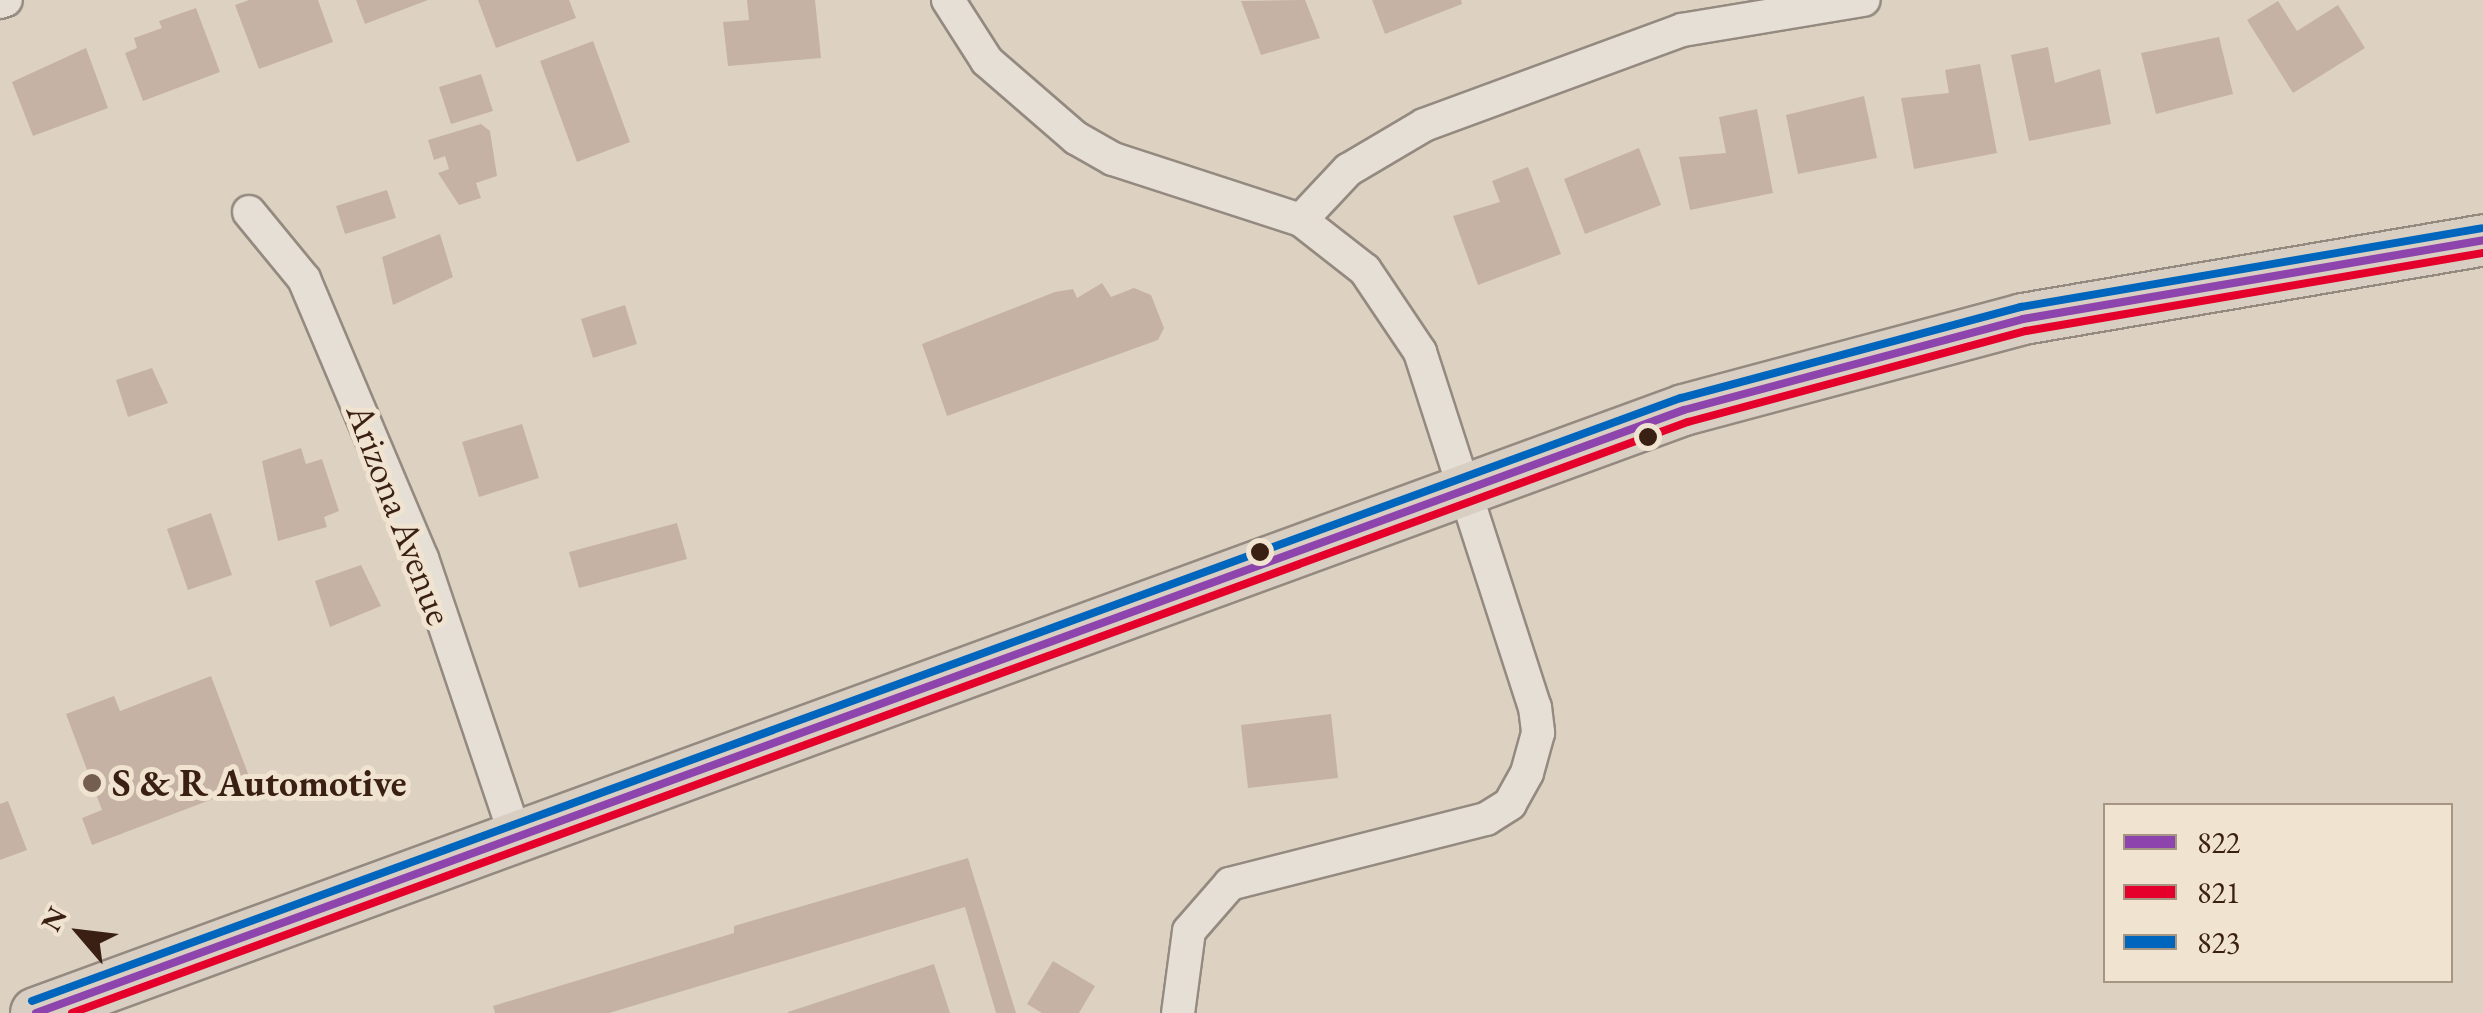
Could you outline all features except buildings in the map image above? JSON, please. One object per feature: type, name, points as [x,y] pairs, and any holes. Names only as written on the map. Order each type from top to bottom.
[{"type":"main road","points":[[36,1013],[1467,484],[1684,410],[2005,323],[2483,240]]},
{"type":"street","points":[[948,0],[986,61],[1076,138],[1113,159],[1301,220],[1366,270],[1420,352],[1467,484],[1536,707],[1538,734],[1510,804],[1486,819],[1230,884],[1189,931],[1178,1013]]},
{"type":"street","points":[[1301,220],[1348,170],[1424,124],[1682,30],[1864,0]]},
{"type":"street","name":"Arizona Avenue","points":[[249,212],[304,279],[422,558],[515,835]]},
{"type":"transit line","name":"823","points":[[32,1001],[1681,398],[2021,307],[2481,228]]},
{"type":"transit line","name":"822","points":[[36,1013],[1684,410],[2023,319],[2483,240]]},
{"type":"transit line","name":"821","points":[[72,1013],[1688,422],[2026,331],[2483,253]]},
{"type":"place","name":"S & R Automotive","points":[[92,783]]}]
